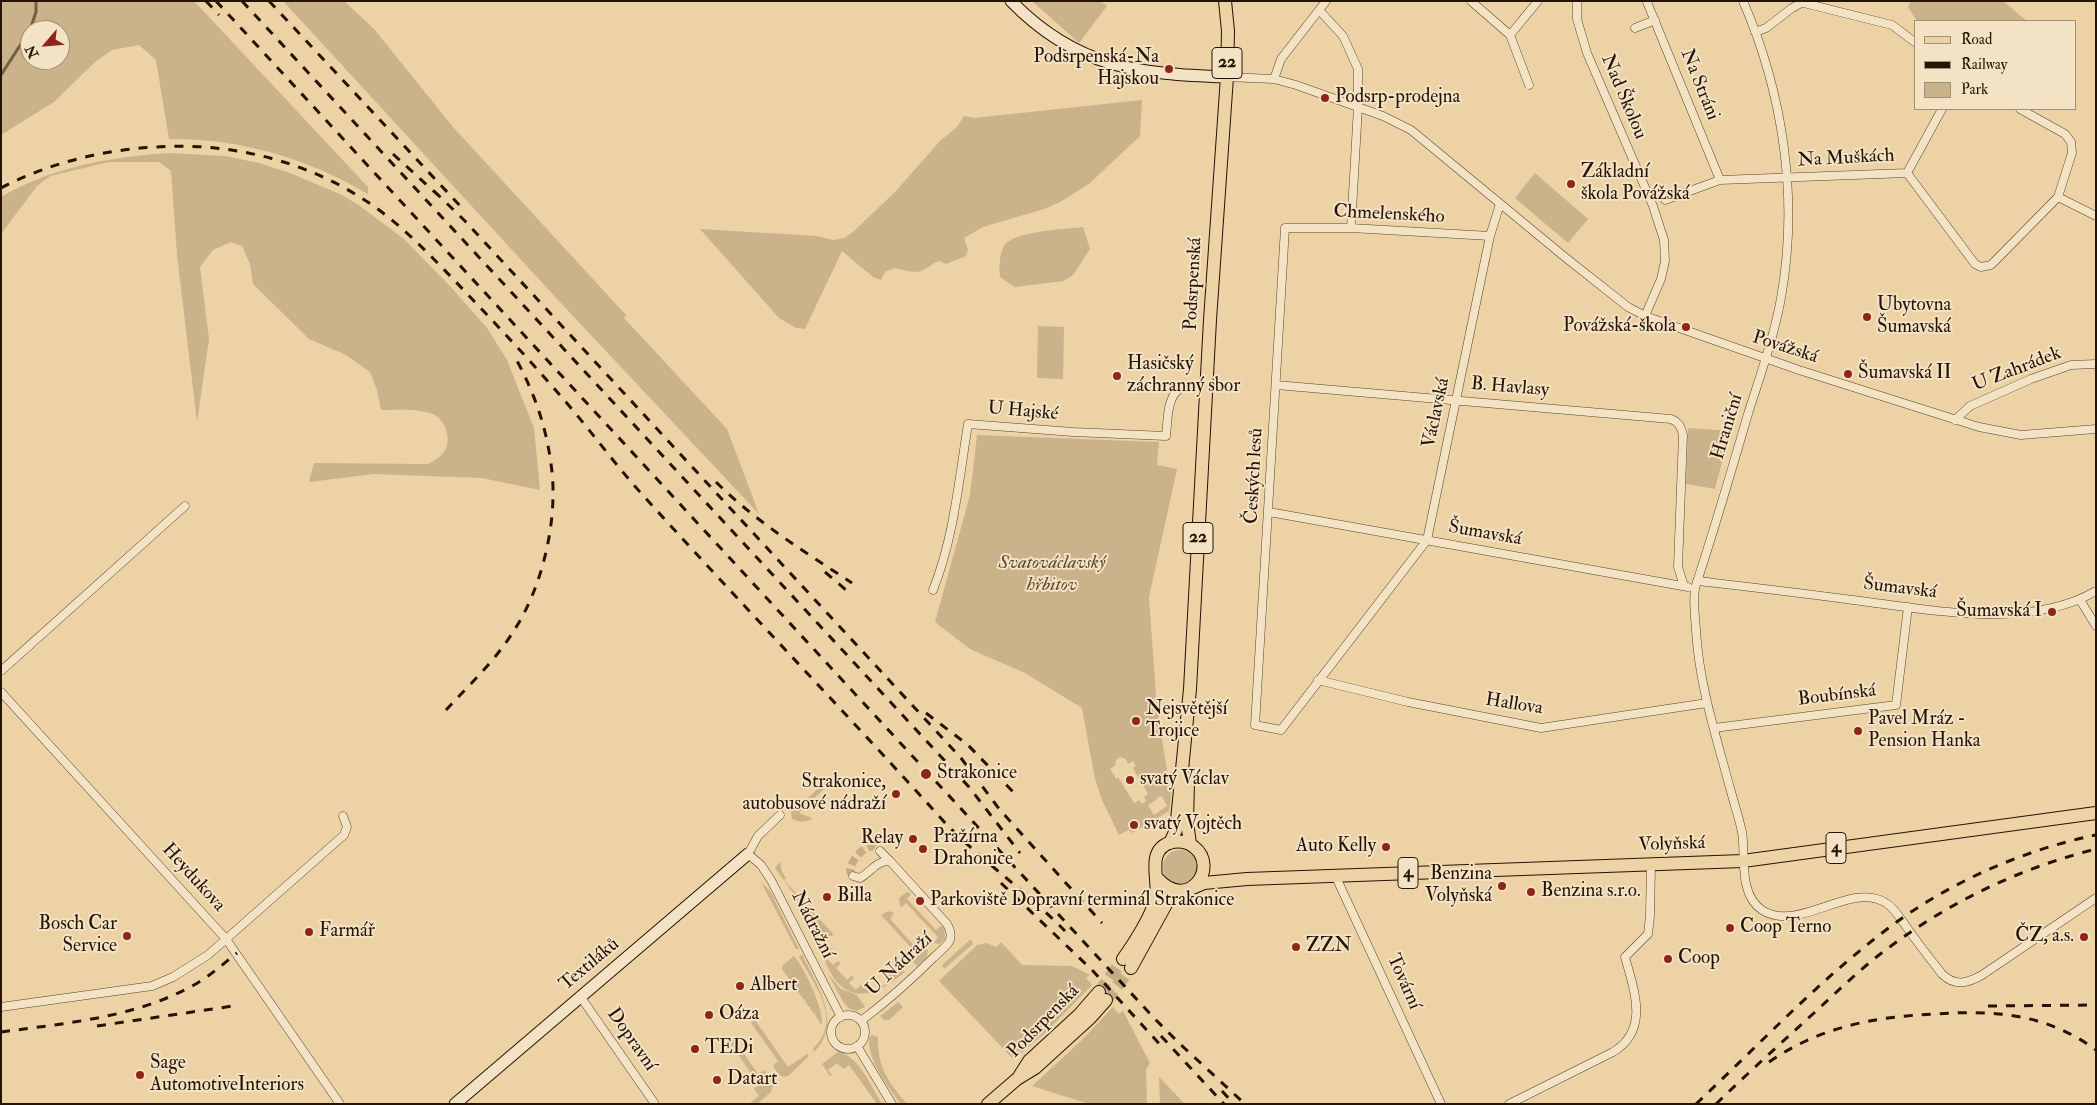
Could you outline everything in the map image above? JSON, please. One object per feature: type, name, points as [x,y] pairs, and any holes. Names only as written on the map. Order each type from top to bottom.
[{"type":"main road","name":"Podsrpenská","points":[[1203,862],[1200,853],[1190,844],[1187,822],[1190,689],[1206,386],[1227,77],[1228,31],[1225,1]]},
{"type":"main road","name":"Podsrpenská","points":[[1176,891],[1170,896],[1127,964],[1155,902],[1158,890],[1154,864],[1156,857],[1164,846],[1170,843],[1176,830],[1190,689]]},
{"type":"main road","name":"Volyňská","points":[[1190,889],[1204,883],[1247,879],[1743,861],[2096,813]]},
{"type":"main road","points":[[1170,843],[1179,841],[1190,844]]},
{"type":"main road","points":[[1190,889],[1201,877],[1203,862]]},
{"type":"main road","name":"Volyňská","points":[[1203,862],[1214,876],[1247,879]]},
{"type":"main road","points":[[1157,878],[1165,887],[1176,891]]},
{"type":"main road","name":"4","points":[[1176,891],[1190,889]]},
{"type":"main road","name":"Podsrpenská","points":[[988,1104],[1017,1079],[1035,1068],[1060,1047],[1102,996]]},
{"type":"street","points":[[1011,1],[1052,37],[1086,56],[1105,63],[1158,73],[1274,79],[1383,116],[1411,130],[1500,204]]},
{"type":"street","points":[[1274,79],[1281,59],[1326,1]]},
{"type":"street","points":[[1471,1],[1510,34],[1529,85]]},
{"type":"street","points":[[1510,34],[1538,1]]},
{"type":"street","name":"Nad Školou","points":[[1577,1],[1577,18],[1587,54],[1653,206],[1664,240],[1665,261],[1661,279],[1644,316]]},
{"type":"street","name":"Hraniční","points":[[1742,1],[1755,32],[1774,96],[1783,139],[1787,178],[1787,248],[1781,298],[1765,358],[1696,585],[1694,599],[1697,654],[1707,703],[1742,833],[1743,861],[1752,898],[1761,909],[1770,914],[1780,916],[1792,916],[1860,897],[1886,902],[1942,974],[1946,978],[1960,983],[1968,983],[1982,976],[2096,898]]},
{"type":"street","name":"Na Stráni","points":[[1647,2],[1720,180]]},
{"type":"street","points":[[1755,32],[1766,28],[1792,8],[1805,2],[1826,4],[1892,25],[1914,42]]},
{"type":"street","points":[[1319,10],[1343,36],[1358,69],[1358,107],[1351,228]]},
{"type":"street","points":[[1635,28],[1655,20]]},
{"type":"street","name":"Na Muškách","points":[[1907,173],[1941,110]]},
{"type":"street","name":"Na Muškách","points":[[1907,173],[1975,264],[1981,267],[1991,265],[2058,197],[2072,153],[2071,142],[2065,134],[2022,110]]},
{"type":"street","name":"Na Muškách","points":[[1787,178],[1907,173]]},
{"type":"street","points":[[1665,200],[1720,180],[1787,178]]},
{"type":"street","points":[[2058,197],[2096,216]]},
{"type":"street","name":"Povážská","points":[[1500,204],[1628,307],[1644,316],[1798,370],[1842,382],[1955,420],[2021,436],[2096,429]]},
{"type":"street","name":"Václavská","points":[[1255,725],[1281,730],[1427,540],[1490,236],[1500,204]]},
{"type":"street","name":"Chmelenského","points":[[1285,228],[1351,228],[1490,236]]},
{"type":"street","name":"Českých lesů","points":[[1255,725],[1285,228]]},
{"type":"street","name":"U Zahrádek","points":[[1955,420],[1970,406],[2031,379],[2071,365],[2096,364]]},
{"type":"street","name":"B. Havlasy","points":[[1276,385],[1457,399],[1671,419],[1679,424]]},
{"type":"street","name":"U Hajské","points":[[932,590],[941,569],[968,424],[1073,432],[1166,436],[1169,407],[1174,392],[1184,386],[1206,386]]},
{"type":"street","name":"Hraniční","points":[[1679,424],[1682,435],[1678,567],[1684,586]]},
{"type":"street","points":[[1,671],[185,506]]},
{"type":"street","name":"Šumavská","points":[[1269,512],[1684,586],[1696,585],[1947,612],[2005,614],[2026,612],[2080,600],[2096,591]]},
{"type":"street","points":[[2080,600],[2096,626]]},
{"type":"street","name":"Boubínská","points":[[1714,728],[1896,705],[1908,607]]},
{"type":"street","name":"Hallova","points":[[1318,680],[1408,702],[1541,728],[1707,703]]},
{"type":"street","name":"Heydukova","points":[[1,692],[226,939],[340,1104]]},
{"type":"street","points":[[748,854],[758,836],[780,815]]},
{"type":"street","points":[[1,1007],[152,986],[191,968],[344,835],[348,827],[343,816]]},
{"type":"street","name":"U Nádraží","points":[[861,1021],[891,998],[949,942],[949,927],[880,851]]},
{"type":"street","name":"Textiláků","points":[[455,1104],[748,854]]},
{"type":"street","name":"Nádražní","points":[[748,854],[761,865],[771,880],[841,1017]]},
{"type":"street","points":[[853,876],[860,878],[877,864],[883,861],[890,862]]},
{"type":"street","points":[[1509,1104],[1613,1052],[1622,1047],[1631,1037],[1636,1022],[1636,1003],[1626,957],[1648,934],[1651,865]]},
{"type":"street","name":"Tovární","points":[[1335,875],[1441,1104]]},
{"type":"street","name":"Dopravní","points":[[580,996],[655,1104]]},
{"type":"street","points":[[851,1015],[861,1021],[865,1036],[857,1046],[843,1048],[834,1040],[832,1026],[841,1017],[851,1015]]},
{"type":"street","points":[[857,1046],[892,1104]]},
{"type":"green space","points":[[1,1],[194,1],[368,187],[368,194],[321,170],[247,146],[221,142],[169,139],[156,60],[139,45],[112,50],[95,62],[54,102],[1,135]]},
{"type":"green space","points":[[283,1],[344,1],[374,29],[453,127],[626,315],[624,318],[727,429],[759,514],[559,301]]},
{"type":"green space","points":[[1032,1],[1100,1],[1107,6],[1079,43]]},
{"type":"green space","points":[[1911,1],[2003,1],[2026,20],[1916,20],[1908,7]]},
{"type":"green space","points":[[1142,100],[1140,136],[1089,184],[1060,202],[1044,209],[983,227],[964,238],[968,250],[966,256],[946,264],[940,261],[934,263],[918,272],[895,268],[885,272],[881,280],[873,277],[842,251],[805,329],[796,328],[779,318],[700,229],[817,236],[833,240],[844,238],[853,232],[896,191],[940,141],[957,127],[964,116],[974,118]]},
{"type":"green space","points":[[169,153],[225,156],[259,163],[290,173],[342,195],[404,239],[449,285],[487,328],[507,360],[534,428],[540,490],[482,478],[374,474],[309,482],[314,463],[428,464],[443,454],[447,445],[447,433],[442,422],[435,415],[423,411],[381,410],[377,390],[370,372],[346,355],[309,339],[253,284],[250,264],[242,246],[231,242],[213,250],[200,267],[209,339],[197,422],[177,255],[171,171],[159,162],[109,162],[50,176],[37,186],[1,234],[1,197],[20,187],[41,178],[82,165],[125,157]]},
{"type":"green space","points":[[1535,173],[1588,219],[1568,243],[1515,198]]},
{"type":"green space","points":[[1083,227],[1090,249],[1073,275],[1064,281],[1015,287],[1000,277],[1001,253],[1009,241],[1028,234]]},
{"type":"green space","points":[[1038,326],[1064,327],[1063,379],[1037,378]]},
{"type":"green space","points":[[1688,428],[1730,431],[1715,489],[1686,484]]},
{"type":"green space","name":"Svatováclavský hřbitov","points":[[977,435],[1159,442],[1157,465],[1177,469],[1149,597],[1157,709],[1171,795],[1169,811],[1132,833],[1129,830],[1119,835],[1102,800],[1095,779],[1082,708],[1025,673],[970,649],[935,622],[970,495]],"holes":[[[1120,757],[1126,759],[1128,764],[1133,761],[1136,766],[1133,768],[1148,794],[1144,797],[1146,801],[1142,804],[1139,800],[1134,803],[1118,777],[1116,779],[1114,774],[1112,775],[1113,773],[1110,769],[1115,766],[1116,760]],[[1162,796],[1167,806],[1154,815],[1148,805],[1157,797]]]},
{"type":"green space","points":[[832,777],[843,780],[845,787],[840,789],[828,785],[799,813],[812,818],[811,820],[801,822],[792,819],[791,812]]},
{"type":"green space","points":[[1180,850],[1187,851],[1192,855],[1196,860],[1196,874],[1192,879],[1187,883],[1180,884],[1173,883],[1168,879],[1164,874],[1163,867],[1164,860],[1168,855],[1173,851]]},
{"type":"green space","points":[[780,862],[782,872],[786,878],[784,880],[834,935],[819,940],[814,937],[793,893],[775,868]]},
{"type":"green space","points":[[761,882],[770,891],[799,949],[796,949]]},
{"type":"green space","points":[[907,892],[911,894],[907,899],[936,930],[941,926],[944,928],[945,938],[940,944],[934,943],[938,937],[906,903],[902,907],[900,906],[899,898]]},
{"type":"green space","points":[[888,911],[894,913],[890,919],[921,953],[926,949],[928,950],[927,957],[917,966],[910,958],[915,952],[881,915]]},
{"type":"green space","points":[[971,939],[973,944],[944,969],[942,965]]},
{"type":"green space","points":[[1001,942],[1022,965],[1072,966],[1090,975],[1086,978],[1092,985],[1046,1032],[1014,1060],[939,981],[977,945],[987,943],[996,947]]},
{"type":"green space","points":[[829,946],[832,949],[824,956],[833,965],[838,961],[841,963],[836,968],[847,980],[852,975],[854,978],[849,983],[856,990],[861,985],[868,985],[871,991],[889,983],[887,977],[898,968],[905,972],[891,983],[874,991],[857,993],[848,991],[834,978],[822,955],[822,950]]},
{"type":"green space","points":[[802,954],[820,991],[827,1016],[827,1029],[823,1041],[814,1052],[813,1049],[822,1037],[825,1029],[825,1011],[819,992],[799,957]]},
{"type":"green space","points":[[794,956],[803,969],[817,1000],[822,1026],[815,1015],[816,1013],[814,1014],[810,1008],[811,1006],[809,1007],[805,1001],[806,999],[804,1000],[782,969],[783,965]]},
{"type":"green space","points":[[828,974],[841,989],[857,995],[865,1007],[856,1011],[850,1009],[844,1003]]},
{"type":"green space","points":[[898,1002],[903,1007],[889,1020],[884,1020],[880,1016]]},
{"type":"green space","points":[[1113,1007],[1119,1014],[1123,1011],[1150,1063],[1146,1070],[1147,1104],[1089,1104],[1032,1086],[1082,1040]]},
{"type":"green space","points":[[755,1020],[788,1067],[807,1054],[809,1056],[788,1076],[781,1076],[777,1073],[773,1066],[778,1061],[751,1023]]},
{"type":"green space","points":[[872,1035],[878,1037],[879,1057],[889,1081],[907,1104],[901,1104],[884,1081],[875,1064],[869,1038]]},
{"type":"green space","points":[[733,1038],[758,1074],[764,1070],[773,1084],[771,1092],[757,1104],[749,1104],[759,1096],[754,1089],[759,1085],[729,1041]]},
{"type":"green space","points":[[838,1052],[853,1059],[859,1066],[882,1104],[877,1104],[849,1065],[844,1069],[837,1063],[828,1070],[832,1075],[830,1076],[822,1064]]},
{"type":"green space","points":[[1159,1077],[1185,1104],[1160,1104]]},
{"type":"waterway","points":[[33,20],[36,12],[36,1]]},
{"type":"waterway","points":[[1,75],[20,46]]},
{"type":"tunnel","points":[[853,876],[850,871],[851,867],[861,852],[872,846],[880,851]]},
{"type":"tunnel","points":[[1099,992],[1123,959]]},
{"type":"tunnel","points":[[1106,1000],[1131,968]]},
{"type":"railway","points":[[206,1],[219,15]]},
{"type":"railway","points":[[216,1],[1154,1018],[1245,1104]]},
{"type":"railway","points":[[242,1],[969,787],[1020,853]]},
{"type":"railway","points":[[269,1],[463,209]]},
{"type":"railway","points":[[1,188],[38,171],[76,159],[116,151],[183,146],[237,151],[264,156],[290,164],[340,185],[376,208],[423,248],[511,341],[565,401],[640,492],[948,826],[1065,931]]},
{"type":"railway","points":[[393,154],[439,196]]},
{"type":"railway","points":[[434,191],[465,221],[961,758],[1000,810],[1102,923]]},
{"type":"railway","points":[[446,710],[490,663],[513,632],[533,594],[546,551],[553,506],[549,450],[538,410],[516,359]]},
{"type":"railway","points":[[716,482],[731,497],[764,523],[852,583]]},
{"type":"railway","points":[[825,572],[846,590]]},
{"type":"railway","points":[[926,713],[968,745],[1018,797]]},
{"type":"railway","points":[[1696,1104],[1794,1009],[1845,963],[1920,906],[1943,892],[1992,868],[2044,849],[2096,835]]},
{"type":"railway","points":[[1716,1104],[1861,970],[1915,929],[1963,900],[1989,887],[2041,866],[2096,849]]},
{"type":"railway","points":[[1001,883],[1093,971],[1164,1049]]},
{"type":"railway","points":[[1,1032],[100,1018],[148,1005],[194,985],[237,953]]},
{"type":"railway","points":[[1988,1006],[2096,1005]]},
{"type":"railway","points":[[97,1026],[233,1006]]},
{"type":"railway","points":[[1769,1062],[1808,1040],[1848,1026],[1911,1015],[1956,1013],[1998,1014],[2038,1021],[2058,1028],[2096,1050]]},
{"type":"railway","points":[[1161,1036],[1224,1104]]},
{"type":"railway","points":[[1222,1091],[1234,1104]]},
{"type":"place","name":"Podsrpenská-Na Hajskou","points":[[1169,69]]},
{"type":"place","name":"Podsrp-prodejna","points":[[1325,98]]},
{"type":"place","name":"Základní škola Povážská","points":[[1571,184]]},
{"type":"place","name":"Ubytovna Šumavská","points":[[1867,317]]},
{"type":"place","name":"Povážská-škola","points":[[1686,327]]},
{"type":"place","name":"Šumavská II","points":[[1848,374]]},
{"type":"place","name":"Hasičský záchranný sbor","points":[[1117,376]]},
{"type":"place","name":"Šumavská I","points":[[2052,612]]},
{"type":"place","name":"Nejsvětější Trojice","points":[[1136,721]]},
{"type":"place","name":"Pavel Mráz - Pension Hanka","points":[[1858,731]]},
{"type":"place","name":"Strakonice","points":[[926,774]]},
{"type":"place","name":"svatý Václav","points":[[1130,780]]},
{"type":"place","name":"Strakonice, autobusové nádraží","points":[[896,794]]},
{"type":"place","name":"svatý Vojtěch","points":[[1134,825]]},
{"type":"place","name":"Relay","points":[[913,839]]},
{"type":"place","name":"Auto Kelly","points":[[1386,847]]},
{"type":"place","name":"Pražírna Drahonice","points":[[923,849]]},
{"type":"place","name":"Benzina Volyňská","points":[[1502,886]]},
{"type":"place","name":"Benzina s.r.o.","points":[[1531,892]]},
{"type":"place","name":"Billa","points":[[827,897]]},
{"type":"place","name":"Parkoviště Dopravní terminál Strakonice","points":[[920,901]]},
{"type":"place","name":"Coop Terno","points":[[1730,928]]},
{"type":"place","name":"Farmář","points":[[309,932]]},
{"type":"place","name":"Bosch Car Service","points":[[127,936]]},
{"type":"place","name":"ČZ, a.s.","points":[[2084,937]]},
{"type":"place","name":"ZZN","points":[[1296,947]]},
{"type":"place","name":"Coop","points":[[1668,959]]},
{"type":"place","name":"Albert","points":[[740,986]]},
{"type":"place","name":"Oáza","points":[[709,1015]]},
{"type":"place","name":"TEDi","points":[[695,1049]]},
{"type":"place","name":"Sage AutomotiveInteriors","points":[[140,1075]]},
{"type":"place","name":"Datart","points":[[717,1080]]}]
